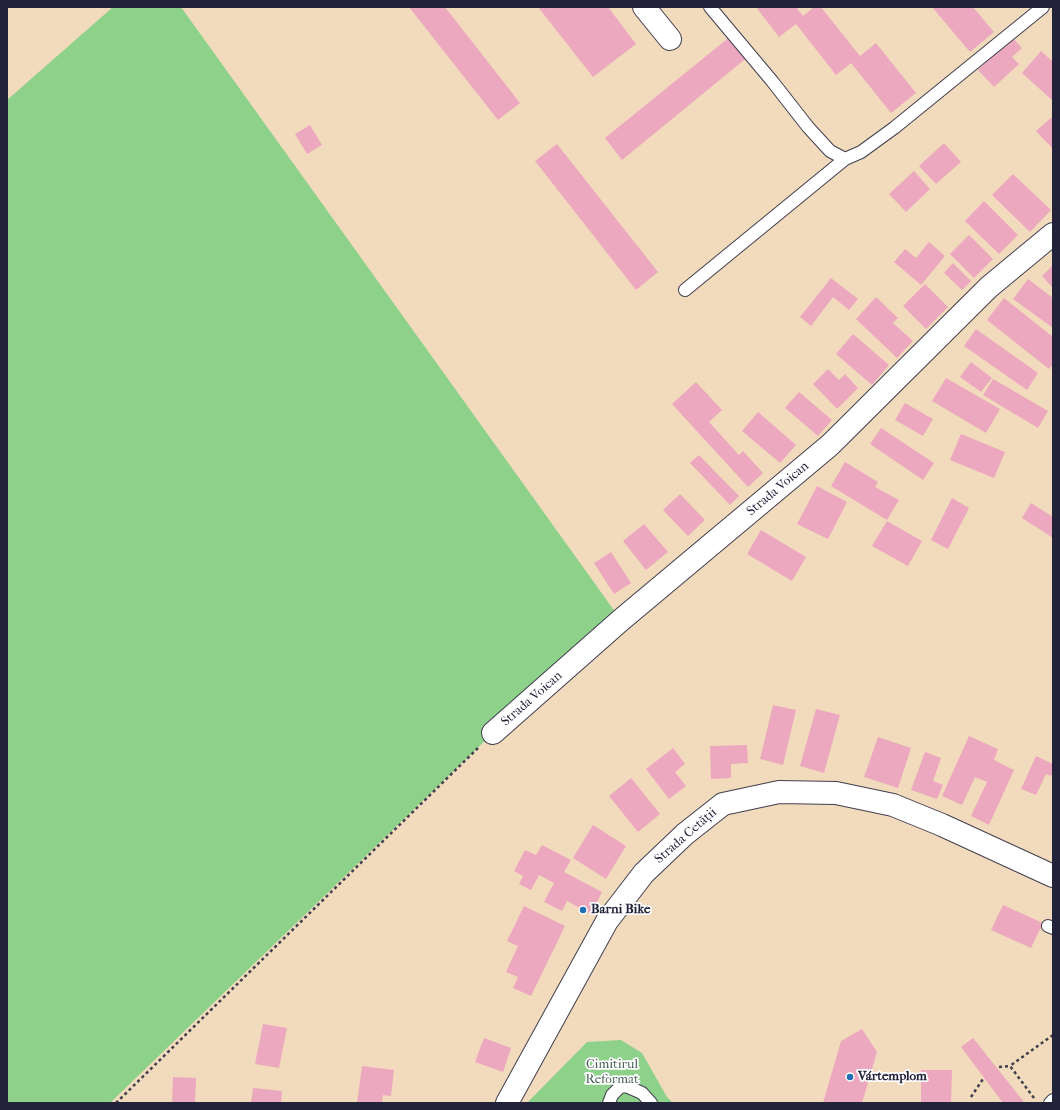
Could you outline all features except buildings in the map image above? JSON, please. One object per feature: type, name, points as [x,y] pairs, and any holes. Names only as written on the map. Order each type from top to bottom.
[{"type":"street","points":[[644,7],[670,39]]},
{"type":"street","name":"Strada Voican","points":[[493,733],[621,620],[830,445],[988,287],[1053,234]]},
{"type":"street","name":"Strada Cetății","points":[[507,1103],[607,921],[644,873],[685,834],[723,804],[779,792],[836,793],[893,805],[942,825],[1053,876]]},
{"type":"lane","points":[[710,7],[772,81],[808,127],[830,151],[845,158]]},
{"type":"lane","points":[[685,290],[845,158],[861,152],[894,128],[1043,7]]},
{"type":"lane","points":[[609,1103],[612,1095],[620,1087],[626,1086],[642,1093],[651,1103]]},
{"type":"lane","points":[[1050,1103],[1053,1100]]},
{"type":"path","points":[[116,1103],[493,733]]},
{"type":"path","points":[[999,1067],[1010,1066],[1053,1034]]},
{"type":"path","points":[[1010,1066],[1038,1103]]},
{"type":"path","points":[[970,1096],[983,1079]]},
{"type":"green space","points":[[113,7],[181,7],[621,620],[493,733],[110,1103],[7,1103],[7,100]]},
{"type":"green space","name":"Cimitirul Reformat","points":[[621,1040],[642,1053],[667,1097],[673,1103],[527,1103],[587,1042]]},
{"type":"place","name":"Barni Bike","points":[[583,910]]},
{"type":"place","name":"Vártemplom","points":[[850,1077]]}]
